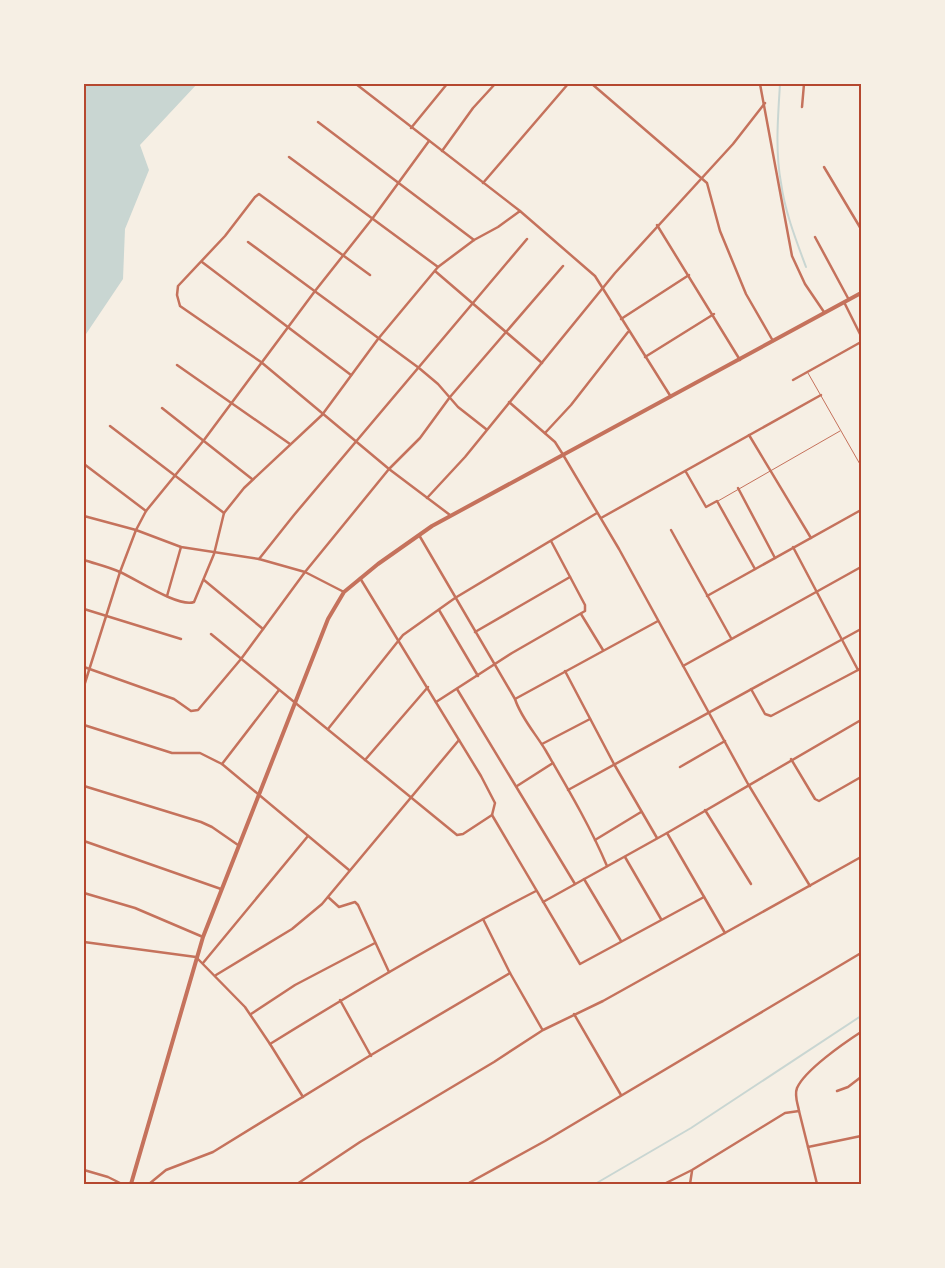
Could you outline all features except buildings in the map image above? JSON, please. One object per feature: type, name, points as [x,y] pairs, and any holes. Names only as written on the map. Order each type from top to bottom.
[{"type":"street","points":[[356,84],[520,211],[590,270],[671,397]]},
{"type":"street","points":[[411,128],[448,84]]},
{"type":"street","points":[[442,151],[473,108],[495,84]]},
{"type":"street","points":[[483,182],[568,84]]},
{"type":"street","points":[[592,84],[701,176],[712,193],[720,231],[746,294],[773,341]]},
{"type":"street","points":[[760,84],[765,103],[785,228],[792,256],[805,284],[825,314]]},
{"type":"street","points":[[802,107],[804,84]]},
{"type":"street","points":[[427,498],[465,457],[602,288],[701,176],[732,144],[765,103]]},
{"type":"street","points":[[318,122],[474,240]]},
{"type":"street","points":[[84,686],[120,572],[136,530],[146,511],[204,440],[429,141]]},
{"type":"street","points":[[289,157],[438,268]]},
{"type":"street","points":[[824,167],[861,228]]},
{"type":"street","points":[[370,275],[259,194],[202,262],[178,286],[177,294],[180,306],[261,362],[356,443],[450,514]]},
{"type":"street","points":[[84,560],[120,572],[167,596],[192,604],[214,554],[224,513],[252,478],[270,464],[322,415],[378,338],[438,268],[474,240],[498,227],[520,211]]},
{"type":"street","points":[[657,225],[714,314],[740,360]]},
{"type":"street","points":[[815,237],[849,300]]},
{"type":"street","points":[[260,559],[294,515],[527,239]]},
{"type":"street","points":[[248,242],[419,368],[458,407],[486,429]]},
{"type":"street","points":[[202,262],[351,375]]},
{"type":"street","points":[[84,667],[168,696],[187,710],[195,712],[241,659],[305,572],[389,469],[420,438],[450,397],[563,266]]},
{"type":"street","points":[[435,271],[542,363]]},
{"type":"street","points":[[621,319],[689,275]]},
{"type":"street","points":[[131,1184],[196,957],[220,889],[328,618],[344,592],[360,578],[450,514],[740,360],[861,293]]},
{"type":"street","points":[[844,302],[861,336]]},
{"type":"street","points":[[645,358],[714,314]]},
{"type":"street","points":[[545,433],[571,405],[629,332]]},
{"type":"street","points":[[793,380],[861,342]]},
{"type":"street","points":[[178,365],[290,444]]},
{"type":"street","points":[[600,518],[686,472],[821,395]]},
{"type":"street","points":[[509,402],[555,442],[562,453],[748,784],[810,886]]},
{"type":"street","points":[[162,408],[252,478]]},
{"type":"street","points":[[110,426],[224,513]]},
{"type":"street","points":[[749,435],[811,538]]},
{"type":"street","points":[[84,464],[146,511]]},
{"type":"street","points":[[686,472],[706,507],[717,501],[755,569]]},
{"type":"street","points":[[738,488],[775,558]]},
{"type":"street","points":[[707,596],[861,510]]},
{"type":"street","points":[[328,729],[399,640],[455,598],[597,513]]},
{"type":"street","points":[[84,516],[136,530],[181,547],[214,554],[260,559],[305,572],[344,592]]},
{"type":"street","points":[[671,530],[731,638]]},
{"type":"street","points":[[419,535],[515,699],[520,712],[553,763],[596,840],[607,866]]},
{"type":"street","points":[[436,702],[585,611],[585,605],[551,541]]},
{"type":"street","points":[[167,596],[181,547]]},
{"type":"street","points":[[751,689],[765,714],[771,716],[860,669],[842,640],[793,547]]},
{"type":"street","points":[[683,666],[861,567]]},
{"type":"street","points":[[475,632],[570,577]]},
{"type":"street","points":[[210,634],[457,835],[468,831],[492,815],[495,804],[491,794],[428,687],[360,578]]},
{"type":"street","points":[[204,580],[263,629]]},
{"type":"street","points":[[84,609],[181,639]]},
{"type":"street","points":[[439,610],[478,676]]},
{"type":"street","points":[[581,614],[603,650]]},
{"type":"street","points":[[515,699],[658,621]]},
{"type":"street","points":[[568,790],[861,629]]},
{"type":"street","points":[[565,671],[614,764],[658,838]]},
{"type":"street","points":[[365,760],[428,687]]},
{"type":"street","points":[[457,688],[575,884]]},
{"type":"street","points":[[222,764],[279,690]]},
{"type":"street","points":[[542,744],[590,719]]},
{"type":"street","points":[[543,902],[666,834],[748,784],[861,720]]},
{"type":"street","points":[[84,725],[172,753],[200,753],[222,764],[349,870]]},
{"type":"street","points":[[216,976],[308,917],[371,848],[409,797],[459,740]]},
{"type":"street","points":[[680,767],[725,741]]},
{"type":"street","points":[[791,759],[815,798],[820,801],[861,777]]},
{"type":"street","points":[[517,786],[553,763]]},
{"type":"street","points":[[84,786],[200,822],[212,827],[238,845]]},
{"type":"street","points":[[704,810],[751,884]]},
{"type":"street","points":[[596,840],[642,812]]},
{"type":"street","points":[[492,815],[580,964],[704,897]]},
{"type":"street","points":[[666,834],[726,934]]},
{"type":"street","points":[[203,963],[308,836]]},
{"type":"street","points":[[84,842],[220,889]]},
{"type":"street","points":[[624,857],[661,919]]},
{"type":"street","points":[[298,1184],[360,1142],[494,1062],[543,1030],[726,934],[861,857]]},
{"type":"street","points":[[584,879],[621,942]]},
{"type":"street","points":[[270,1044],[340,1000],[482,919],[536,891]]},
{"type":"street","points":[[84,893],[135,908],[203,937]]},
{"type":"street","points":[[328,897],[339,907],[355,902],[389,972]]},
{"type":"street","points":[[482,919],[510,974],[543,1030]]},
{"type":"street","points":[[84,942],[196,957],[251,1014],[303,1097]]},
{"type":"street","points":[[251,1014],[302,981],[375,943]]},
{"type":"street","points":[[467,1184],[622,1095],[861,953]]},
{"type":"street","points":[[149,1184],[166,1170],[213,1152],[510,974]]},
{"type":"street","points":[[340,1000],[371,1056]]},
{"type":"street","points":[[574,1014],[622,1095]]},
{"type":"street","points":[[816,1184],[796,1096],[798,1088],[805,1078],[828,1055],[861,1032]]},
{"type":"street","points":[[837,1091],[848,1087],[861,1077]]},
{"type":"street","points":[[664,1184],[692,1170],[786,1113],[799,1111]]},
{"type":"street","points":[[808,1147],[861,1136]]},
{"type":"street","points":[[84,1170],[108,1177],[122,1184]]},
{"type":"street","points":[[690,1184],[692,1170]]},
{"type":"lane","points":[[808,372],[861,466]]},
{"type":"lane","points":[[717,501],[840,431]]},
{"type":"shaded area","points":[[84,84],[197,84],[140,145],[149,170],[125,229],[123,279],[84,337]]},
{"type":"waterway","points":[[780,84],[779,171],[788,215],[806,267]]},
{"type":"waterway","points":[[595,1184],[691,1128],[861,1016]]}]
